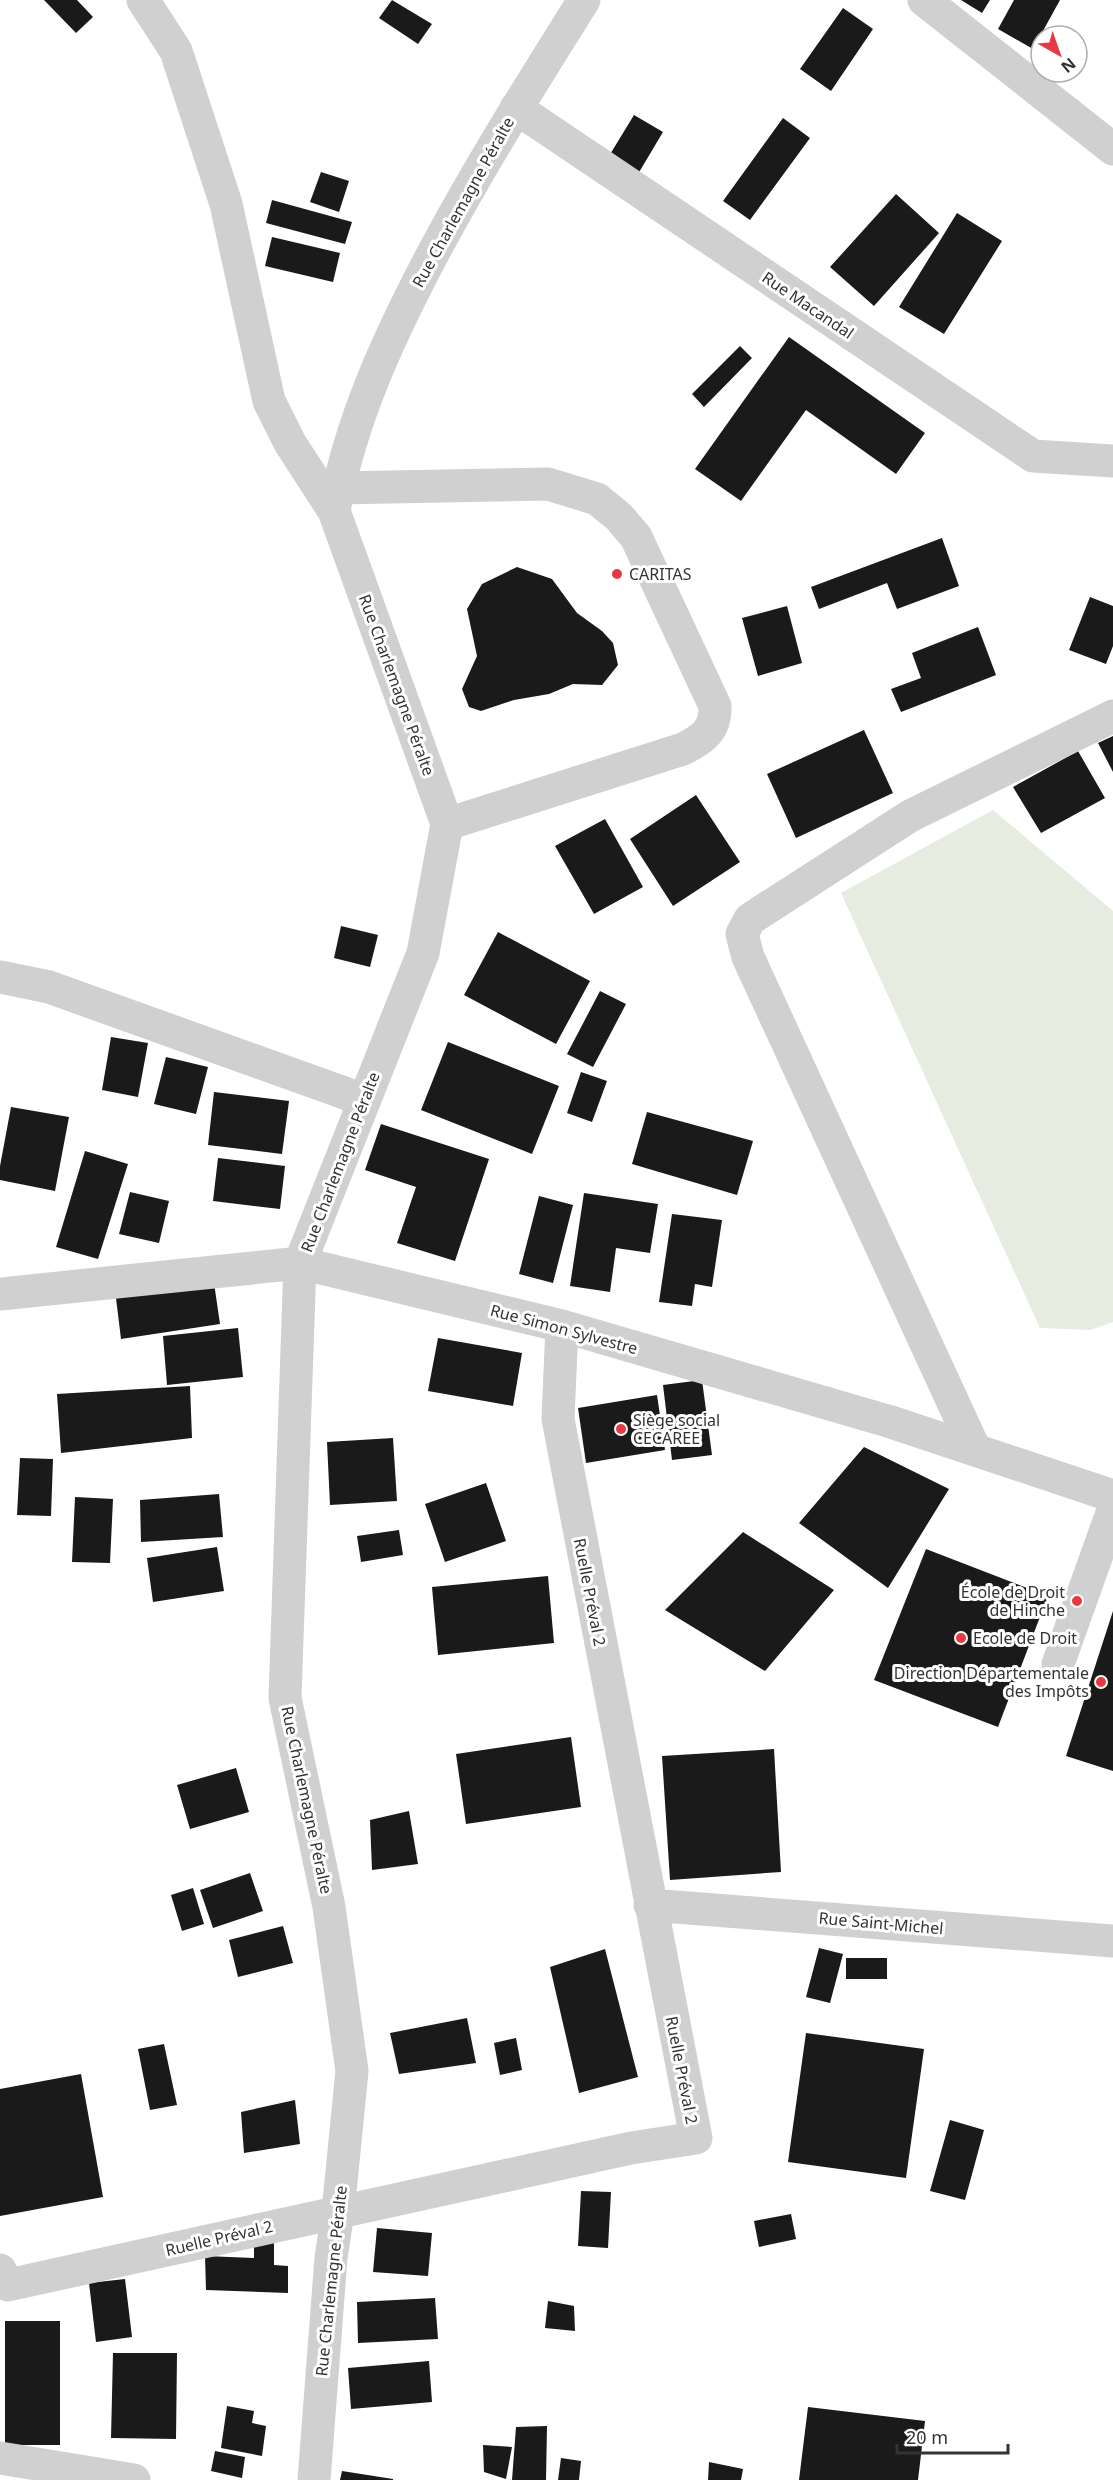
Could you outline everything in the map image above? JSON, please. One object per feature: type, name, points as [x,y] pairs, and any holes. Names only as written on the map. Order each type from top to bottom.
[{"type":"street","points":[[143,0],[176,51],[226,204],[269,401],[290,443],[336,500],[548,484],[597,499],[620,517],[636,537],[715,706],[716,719],[712,729],[702,739],[683,749],[447,824]]},
{"type":"street","name":"Rue Charlemagne Péralte","points":[[314,2480],[331,2258],[352,2072],[329,1907],[285,1698],[300,1263],[423,953],[447,824],[336,500],[362,404],[398,320],[456,209],[584,0]]},
{"type":"street","points":[[924,0],[1113,149]]},
{"type":"street","name":"Rue Macandal","points":[[516,108],[1033,456],[1113,461]]},
{"type":"street","points":[[975,1450],[748,957],[742,934],[750,918],[910,816],[1113,716]]},
{"type":"street","points":[[0,977],[49,987],[364,1100]]},
{"type":"street","name":"Rue Simon Sylvestre","points":[[0,1294],[300,1263],[562,1326],[891,1422],[1113,1496]]},
{"type":"street","name":"Ruelle Préval 2","points":[[0,2270],[8,2285],[631,2148],[696,2139],[558,1419],[562,1326]]},
{"type":"street","points":[[1058,1664],[1113,1510]]},
{"type":"street","name":"Rue Saint-Michel","points":[[650,1905],[1113,1941]]},
{"type":"street","points":[[0,2458],[134,2480]]},
{"type":"shaded area","points":[[993,810],[1113,911],[1113,1322],[1090,1330],[1040,1328],[841,893]]},
{"type":"building","points":[[44,0],[77,0],[93,17],[76,33]]},
{"type":"building","points":[[392,0],[432,24],[418,44],[379,18]]},
{"type":"building","points":[[961,0],[990,0],[982,13]]},
{"type":"building","points":[[1014,0],[1060,0],[1047,24],[1029,24],[1029,47],[998,29]]},
{"type":"building","points":[[843,8],[873,29],[831,91],[800,69]]},
{"type":"building","points":[[634,115],[663,132],[638,174],[609,156]]},
{"type":"building","points":[[783,118],[810,138],[750,220],[723,201]]},
{"type":"building","points":[[321,172],[349,181],[339,212],[310,202]]},
{"type":"building","points":[[896,194],[939,233],[874,306],[830,267]]},
{"type":"building","points":[[272,200],[352,222],[345,244],[266,223]]},
{"type":"building","points":[[957,213],[1002,241],[944,334],[899,307]]},
{"type":"building","points":[[272,237],[340,253],[333,282],[265,266]]},
{"type":"building","points":[[789,337],[925,433],[896,474],[806,410],[741,501],[695,469]]},
{"type":"building","points":[[740,346],[752,358],[704,407],[692,394]]},
{"type":"building","points":[[942,538],[959,586],[897,609],[887,583],[819,609],[811,587]]},
{"type":"building","points":[[517,567],[552,579],[577,613],[602,631],[613,643],[618,665],[602,685],[573,684],[549,694],[514,700],[481,711],[469,707],[462,689],[477,656],[467,609],[482,584]]},
{"type":"building","points":[[1090,597],[1113,606],[1113,646],[1106,664],[1069,650]]},
{"type":"building","points":[[787,606],[802,663],[758,676],[742,618]]},
{"type":"building","points":[[978,627],[996,675],[901,712],[891,689],[921,678],[912,653]]},
{"type":"building","points":[[864,730],[893,793],[796,838],[767,774]]},
{"type":"building","points":[[1113,736],[1113,772],[1098,743]]},
{"type":"building","points":[[1078,751],[1105,798],[1041,833],[1013,787]]},
{"type":"building","points":[[696,795],[740,862],[673,906],[630,839]]},
{"type":"building","points":[[605,819],[643,887],[594,914],[555,846]]},
{"type":"building","points":[[341,926],[378,935],[370,967],[334,958]]},
{"type":"building","points":[[498,932],[590,981],[556,1044],[464,995]]},
{"type":"building","points":[[600,991],[626,1004],[593,1067],[567,1054]]},
{"type":"building","points":[[111,1037],[148,1043],[138,1097],[102,1090]]},
{"type":"building","points":[[448,1042],[559,1086],[532,1154],[421,1110]]},
{"type":"building","points":[[166,1057],[208,1067],[196,1114],[154,1104]]},
{"type":"building","points":[[581,1072],[607,1081],[592,1122],[567,1113]]},
{"type":"building","points":[[214,1092],[289,1101],[282,1154],[208,1145]]},
{"type":"building","points":[[11,1107],[69,1117],[55,1191],[0,1180],[0,1166]]},
{"type":"building","points":[[647,1112],[753,1141],[737,1195],[632,1164]]},
{"type":"building","points":[[381,1124],[489,1159],[455,1261],[397,1243],[416,1187],[365,1170]]},
{"type":"building","points":[[85,1151],[128,1164],[98,1259],[56,1247]]},
{"type":"building","points":[[218,1158],[285,1166],[280,1209],[213,1201]]},
{"type":"building","points":[[130,1192],[169,1201],[159,1243],[119,1234]]},
{"type":"building","points":[[584,1193],[658,1204],[650,1253],[616,1248],[610,1292],[570,1286]]},
{"type":"building","points":[[539,1196],[573,1205],[553,1283],[519,1274]]},
{"type":"building","points":[[672,1214],[722,1220],[712,1287],[695,1284],[692,1306],[659,1302]]},
{"type":"building","points":[[213,1276],[220,1324],[121,1339],[115,1290]]},
{"type":"building","points":[[238,1328],[243,1377],[167,1385],[163,1336]]},
{"type":"building","points":[[438,1338],[522,1353],[513,1406],[428,1391]]},
{"type":"building","points":[[702,1380],[712,1455],[672,1460],[663,1385]]},
{"type":"building","points":[[190,1386],[192,1438],[61,1453],[57,1394]]},
{"type":"building","name":"Siège social CECAREE","points":[[657,1395],[665,1450],[586,1463],[578,1408]]},
{"type":"building","points":[[393,1438],[397,1501],[330,1505],[327,1442]]},
{"type":"building","points":[[864,1447],[949,1489],[888,1588],[799,1523]]},
{"type":"building","points":[[20,1458],[53,1459],[51,1516],[17,1515]]},
{"type":"building","points":[[486,1483],[506,1541],[445,1562],[425,1504]]},
{"type":"building","points":[[219,1494],[223,1537],[141,1542],[140,1500]]},
{"type":"building","points":[[75,1497],[113,1499],[110,1563],[72,1562]]},
{"type":"building","points":[[399,1530],[403,1555],[361,1562],[357,1536]]},
{"type":"building","points":[[743,1532],[834,1590],[765,1671],[665,1610]]},
{"type":"building","points":[[217,1547],[224,1591],[153,1602],[147,1558]]},
{"type":"building","name":"Ecole de Droit","points":[[926,1549],[1048,1596],[998,1727],[874,1680]]},
{"type":"building","points":[[548,1576],[554,1643],[438,1655],[432,1587]]},
{"type":"building","name":"Direction Départementale des Impôts","points":[[1113,1611],[1113,1771],[1066,1756]]},
{"type":"building","points":[[571,1737],[581,1807],[466,1824],[456,1754]]},
{"type":"building","points":[[774,1749],[781,1872],[670,1880],[662,1756]]},
{"type":"building","points":[[236,1768],[249,1812],[190,1829],[177,1785]]},
{"type":"building","points":[[409,1811],[418,1864],[372,1870],[370,1820]]},
{"type":"building","points":[[250,1873],[263,1911],[213,1928],[200,1890]]},
{"type":"building","points":[[193,1888],[204,1924],[182,1931],[171,1895]]},
{"type":"building","points":[[283,1926],[293,1963],[238,1977],[229,1940]]},
{"type":"building","points":[[819,1948],[843,1954],[830,2003],[806,1997]]},
{"type":"building","points":[[605,1949],[638,2077],[579,2093],[550,1967]]},
{"type":"building","points":[[846,1958],[887,1958],[887,1979],[846,1979]]},
{"type":"building","points":[[467,2018],[476,2063],[399,2074],[390,2033]]},
{"type":"building","points":[[806,2033],[924,2049],[906,2178],[788,2162]]},
{"type":"building","points":[[516,2038],[522,2070],[500,2075],[494,2043]]},
{"type":"building","points":[[164,2044],[177,2105],[150,2110],[138,2049]]},
{"type":"building","points":[[81,2074],[103,2197],[0,2216],[0,2089]]},
{"type":"building","points":[[295,2100],[300,2144],[244,2153],[241,2112]]},
{"type":"building","points":[[950,2120],[984,2130],[965,2200],[930,2191]]},
{"type":"building","points":[[581,2191],[611,2192],[608,2248],[578,2246]]},
{"type":"building","points":[[791,2214],[796,2239],[759,2247],[754,2221]]},
{"type":"building","points":[[377,2228],[432,2233],[428,2276],[373,2272]]},
{"type":"building","points":[[254,2235],[274,2236],[274,2265],[288,2266],[288,2293],[206,2290],[205,2256],[254,2258]]},
{"type":"building","points":[[125,2279],[132,2337],[96,2342],[89,2283]]},
{"type":"building","points":[[435,2298],[438,2339],[358,2343],[357,2302]]},
{"type":"building","points":[[548,2301],[574,2306],[575,2331],[545,2328]]},
{"type":"building","points":[[5,2321],[60,2321],[60,2445],[5,2445]]},
{"type":"building","points":[[113,2353],[177,2353],[176,2439],[111,2438]]},
{"type":"building","points":[[429,2361],[432,2402],[351,2409],[348,2368]]},
{"type":"building","points":[[227,2406],[254,2411],[252,2423],[266,2426],[262,2456],[221,2448]]},
{"type":"building","points":[[808,2407],[925,2421],[918,2480],[799,2480]]},
{"type":"building","points":[[547,2426],[546,2480],[512,2480],[516,2427]]},
{"type":"building","points":[[483,2445],[512,2447],[506,2479],[484,2472]]},
{"type":"building","points":[[215,2451],[245,2457],[242,2478],[211,2471]]},
{"type":"building","points":[[561,2458],[581,2461],[579,2480],[558,2480]]},
{"type":"building","points":[[709,2462],[743,2469],[741,2480],[708,2480]]},
{"type":"building","points":[[342,2471],[393,2479],[393,2480],[340,2480]]},
{"type":"place","name":"CARITAS","points":[[617,574]]},
{"type":"place","name":"Siège social CECAREE","points":[[621,1429]]},
{"type":"place","name":"École de Droit de Hinche","points":[[1077,1601]]},
{"type":"place","name":"Ecole de Droit","points":[[961,1638]]},
{"type":"place","name":"Direction Départementale des Impôts","points":[[1101,1682]]}]
